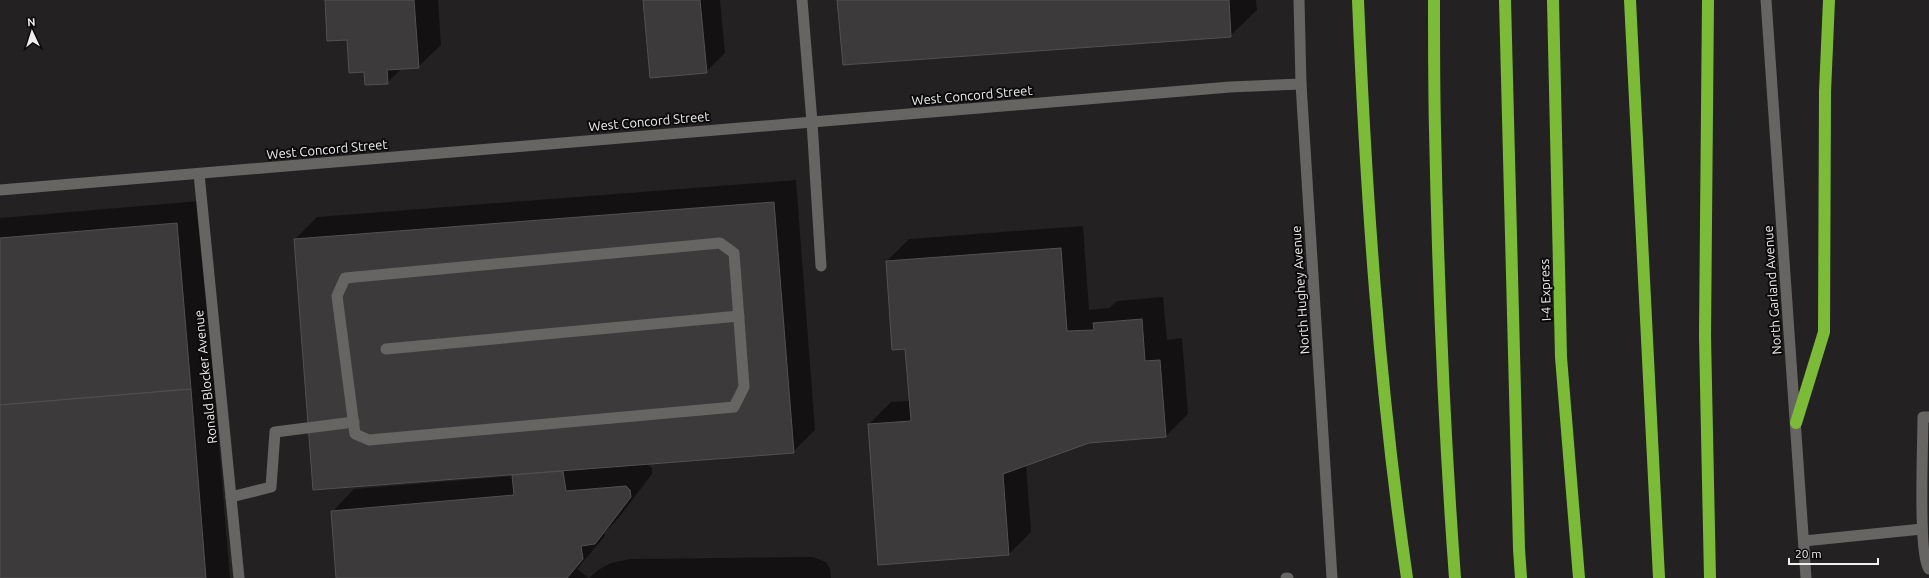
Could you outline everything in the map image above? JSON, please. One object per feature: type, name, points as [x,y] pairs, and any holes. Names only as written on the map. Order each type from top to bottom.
[{"type":"highway","points":[[1358,0],[1365,150],[1375,299],[1388,437],[1407,578]]},
{"type":"highway","points":[[1434,0],[1434,125],[1438,242],[1455,578]]},
{"type":"highway","points":[[1505,0],[1518,534],[1521,578]]},
{"type":"highway","name":"I-4 Express","points":[[1553,0],[1561,357],[1579,578]]},
{"type":"highway","points":[[1630,0],[1659,578]]},
{"type":"highway","points":[[1708,0],[1705,343],[1710,578]]},
{"type":"highway","points":[[1796,422],[1824,332],[1825,92],[1829,0]]},
{"type":"street","points":[[802,0],[812,122],[821,266]]},
{"type":"street","name":"North Hughey Avenue","points":[[1299,0],[1301,84],[1332,578]]},
{"type":"street","name":"North Garland Avenue","points":[[1766,0],[1806,578]]},
{"type":"street","name":"West Concord Street","points":[[0,190],[1230,87],[1301,84]]},
{"type":"street","name":"Ronald Blocker Avenue","points":[[199,174],[239,578]]},
{"type":"street","points":[[720,243],[734,253],[744,387],[734,407],[369,440],[355,434],[354,422],[337,296],[345,278],[720,243]]},
{"type":"street","points":[[386,349],[739,316]]},
{"type":"street","points":[[1929,417],[1923,417],[1922,529],[1924,559],[1926,567],[1929,569]]},
{"type":"street","points":[[231,497],[271,487],[275,432],[354,422]]},
{"type":"street","points":[[1804,541],[1922,529]]},
{"type":"building","points":[[325,0],[414,0],[419,68],[387,70],[388,84],[365,85],[364,72],[349,73],[347,40],[327,41]]},
{"type":"building","points":[[643,0],[700,0],[707,73],[650,78]]},
{"type":"building","points":[[837,0],[1229,0],[1231,37],[843,65]]},
{"type":"building","points":[[774,202],[794,453],[313,490],[294,239]]},
{"type":"building","points":[[177,223],[191,389],[0,405],[0,238]]},
{"type":"building","points":[[1061,248],[1067,331],[1094,330],[1093,323],[1142,319],[1145,361],[1160,360],[1166,437],[1089,443],[1003,474],[1009,555],[878,565],[868,424],[911,421],[905,349],[892,350],[886,261]]},
{"type":"building","points":[[191,389],[206,578],[0,578],[0,405]]},
{"type":"building","points":[[563,471],[566,491],[626,486],[630,490],[631,497],[595,544],[581,546],[583,559],[567,578],[336,578],[331,511],[514,495],[512,475]]}]
